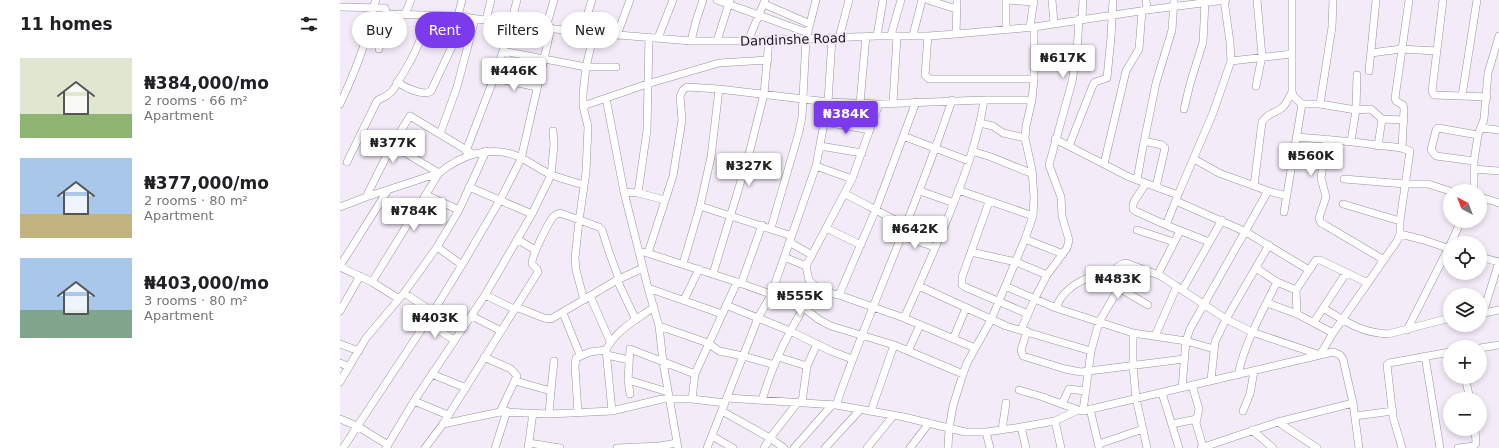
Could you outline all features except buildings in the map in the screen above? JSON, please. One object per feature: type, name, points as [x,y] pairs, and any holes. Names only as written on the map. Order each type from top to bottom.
[{"type":"street","points":[[406,12],[411,0]]},
{"type":"street","points":[[459,12],[462,0]]},
{"type":"street","points":[[488,12],[491,0]]},
{"type":"street","points":[[514,12],[517,0]]},
{"type":"street","points":[[551,12],[554,0]]},
{"type":"street","points":[[588,12],[592,0]]},
{"type":"street","points":[[619,30],[630,0]]},
{"type":"street","points":[[658,38],[673,0]]},
{"type":"street","points":[[691,41],[703,0]]},
{"type":"street","points":[[716,0],[729,2],[807,36]]},
{"type":"street","points":[[707,448],[758,318],[771,295],[816,166],[825,122],[836,38],[849,0]]},
{"type":"street","points":[[877,36],[883,0]]},
{"type":"street","points":[[893,103],[894,36],[901,0]]},
{"type":"street","points":[[914,35],[922,0]]},
{"type":"street","points":[[928,0],[956,10]]},
{"type":"street","points":[[956,34],[957,0]]},
{"type":"street","points":[[948,448],[949,429],[953,406],[964,374],[991,320],[1016,262],[1033,216],[1033,174],[1025,138],[1034,79],[1032,27],[1034,1],[1006,0],[1006,30]]},
{"type":"street","points":[[1052,0],[1054,23]]},
{"type":"street","points":[[1083,0],[1072,82],[1049,165],[1061,197],[1062,216],[1069,240],[1067,248],[1047,275],[1028,314],[1021,350],[1023,356],[1065,369],[1081,372],[1184,359]]},
{"type":"street","points":[[1069,146],[1093,85],[1095,82],[1107,78],[1112,37],[1113,0]]},
{"type":"street","points":[[1104,164],[1126,72],[1139,50],[1146,0]]},
{"type":"street","points":[[1166,226],[1213,113],[1231,61],[1224,0]]},
{"type":"street","name":"Dandinshe Road","points":[[619,35],[691,41],[748,41],[807,36],[836,38],[866,36],[928,36],[1032,27],[1144,10],[1174,3],[1224,0]]},
{"type":"street","points":[[1256,0],[1262,56],[1256,86]]},
{"type":"street","points":[[1292,0],[1292,92],[1294,97],[1302,104],[1320,104],[1356,110],[1371,109],[1382,119],[1404,120]]},
{"type":"street","points":[[1320,104],[1332,27],[1333,0]]},
{"type":"street","points":[[1369,71],[1376,0]]},
{"type":"street","points":[[1402,148],[1404,106],[1396,101],[1396,98],[1408,0]]},
{"type":"street","points":[[1443,0],[1432,89],[1433,93],[1487,97]]},
{"type":"street","points":[[1462,96],[1477,0]]},
{"type":"street","points":[[771,228],[802,117],[807,36],[814,1]]},
{"type":"street","points":[[717,41],[729,2]]},
{"type":"street","points":[[748,41],[758,15],[765,2],[810,24]]},
{"type":"street","points":[[1184,109],[1203,42],[1205,2]]},
{"type":"street","points":[[340,7],[375,3],[367,37],[354,73],[340,104]]},
{"type":"street","name":"Dandinshe Road","points":[[375,3],[385,8],[386,12]]},
{"type":"street","points":[[1137,180],[1156,83],[1172,30],[1174,3]]},
{"type":"street","points":[[440,134],[456,87],[476,19]]},
{"type":"street","name":"Dandinshe Road","points":[[476,19],[483,20]]},
{"type":"street","points":[[860,103],[866,36]]},
{"type":"street","points":[[928,36],[925,75],[929,79],[1034,79]]},
{"type":"street","points":[[1474,184],[1474,161],[1484,119],[1488,73],[1499,36]]},
{"type":"street","points":[[638,193],[647,130],[649,37]]},
{"type":"street","points":[[713,274],[764,94],[769,40]]},
{"type":"street","points":[[347,162],[377,102],[380,98],[389,94],[409,65],[417,48]]},
{"type":"street","points":[[397,82],[411,90],[426,93],[431,91],[451,48]]},
{"type":"street","points":[[466,151],[504,48]]},
{"type":"street","points":[[343,448],[433,312],[462,265],[500,200],[521,159],[545,48]]},
{"type":"street","points":[[590,48],[586,66],[583,94],[583,106],[588,127],[586,172],[579,221],[576,264],[587,298],[610,341]]},
{"type":"street","points":[[1371,53],[1401,49],[1437,51]]},
{"type":"street","points":[[503,51],[586,66],[616,67]]},
{"type":"street","points":[[1231,61],[1262,56],[1292,54]]},
{"type":"street","points":[[583,106],[647,84],[719,63],[768,60]]},
{"type":"street","points":[[1351,141],[1356,110],[1357,75]]},
{"type":"street","points":[[494,78],[537,87]]},
{"type":"street","points":[[648,253],[673,176],[682,127],[681,92],[687,87],[719,89],[828,102],[879,104],[952,100],[1032,100]]},
{"type":"street","points":[[683,264],[700,206],[711,157],[719,89]]},
{"type":"street","points":[[1254,186],[1262,122],[1265,116],[1286,105],[1292,92]]},
{"type":"street","points":[[606,98],[624,192],[659,326],[668,396],[677,446],[617,448]]},
{"type":"street","points":[[794,448],[834,405],[871,307],[920,191],[952,100]]},
{"type":"street","points":[[904,318],[954,202],[972,151],[980,123],[984,100]]},
{"type":"street","points":[[839,296],[876,209],[916,102]]},
{"type":"street","points":[[879,104],[852,179],[806,266],[809,280],[815,286],[829,294],[904,318],[976,348]]},
{"type":"street","points":[[1284,212],[1302,104]]},
{"type":"street","points":[[366,197],[392,145],[410,116],[473,154]]},
{"type":"street","points":[[1378,146],[1382,119]]},
{"type":"street","points":[[825,122],[870,130]]},
{"type":"street","points":[[980,123],[993,126],[1003,133],[1025,138]]},
{"type":"street","points":[[1474,161],[1436,156],[1432,150],[1436,130],[1438,128],[1480,132],[1499,130]]},
{"type":"street","points":[[340,419],[357,426],[387,446],[414,401],[485,296],[532,214],[551,175],[554,145],[553,131]]},
{"type":"street","points":[[903,136],[969,161]]},
{"type":"street","points":[[1296,137],[1351,141],[1410,150],[1400,221],[1400,234],[1397,241],[1342,319],[1320,355]]},
{"type":"street","points":[[1055,139],[1137,180],[1156,186],[1246,232],[1309,270]]},
{"type":"street","points":[[1327,139],[1321,178],[1326,197],[1319,220],[1384,260]]},
{"type":"street","points":[[1144,141],[1162,145],[1165,148],[1156,186]]},
{"type":"street","points":[[392,145],[439,173]]},
{"type":"street","points":[[820,146],[862,153]]},
{"type":"street","points":[[372,282],[439,173],[450,164],[473,154],[486,151],[507,153],[551,175],[584,185]]},
{"type":"street","points":[[340,382],[375,326],[404,293],[437,247],[459,210],[486,151]]},
{"type":"street","points":[[972,151],[1033,174]]},
{"type":"street","points":[[1194,159],[1219,173],[1268,191],[1287,196]]},
{"type":"street","points":[[816,166],[852,179]]},
{"type":"street","points":[[1474,169],[1499,171]]},
{"type":"street","points":[[340,207],[439,173]]},
{"type":"street","points":[[1344,178],[1405,184],[1428,184],[1443,189]]},
{"type":"street","points":[[1146,183],[1135,200],[1133,209],[1140,214],[1166,226],[1210,242]]},
{"type":"street","points":[[469,187],[532,214]]},
{"type":"street","points":[[388,190],[340,266],[372,282],[399,299]]},
{"type":"street","points":[[958,190],[1033,216]]},
{"type":"street","points":[[920,191],[954,202]]},
{"type":"street","points":[[1182,388],[1186,341],[1190,329],[1268,191]]},
{"type":"street","points":[[624,192],[638,193],[666,200]]},
{"type":"street","points":[[845,194],[876,209],[885,216],[906,225]]},
{"type":"street","points":[[426,195],[459,210]]},
{"type":"street","points":[[1487,199],[1499,203]]},
{"type":"street","points":[[989,202],[962,277],[962,285],[1028,314]]},
{"type":"street","points":[[1343,204],[1400,221]]},
{"type":"street","points":[[700,206],[771,228],[790,239],[812,255]]},
{"type":"street","points":[[425,448],[443,424],[538,272],[531,263],[553,217],[557,214],[564,214],[579,221],[595,225],[602,230],[618,280],[636,320]]},
{"type":"street","points":[[1155,336],[1180,287],[1210,242],[1222,220]]},
{"type":"street","points":[[692,399],[695,374],[726,305],[739,283],[762,225]]},
{"type":"street","points":[[826,228],[861,245]]},
{"type":"street","points":[[1137,230],[1174,242]]},
{"type":"street","points":[[1158,274],[1180,231]]},
{"type":"street","points":[[1400,234],[1443,244]]},
{"type":"street","points":[[901,236],[935,247]]},
{"type":"street","points":[[517,239],[536,250]]},
{"type":"street","points":[[1025,239],[1063,254]]},
{"type":"street","points":[[1211,380],[1215,342],[1226,318],[1268,245]]},
{"type":"street","points":[[437,247],[462,265]]},
{"type":"street","points":[[638,250],[699,269],[793,302],[831,326],[862,334],[894,345],[964,374]]},
{"type":"street","points":[[972,252],[1016,262],[1047,275]]},
{"type":"street","points":[[784,257],[806,266]]},
{"type":"street","points":[[1487,259],[1499,262],[1487,296]]},
{"type":"street","points":[[1297,314],[1296,290],[1314,262],[1318,260],[1368,283]]},
{"type":"street","points":[[1407,330],[1443,260]]},
{"type":"street","points":[[1056,308],[1062,296],[1075,284],[1094,276],[1108,274],[1123,263],[1158,274],[1226,318],[1252,332],[1320,355]]},
{"type":"street","points":[[485,296],[548,320],[563,313],[618,280],[643,268]]},
{"type":"street","points":[[1256,268],[1277,282],[1296,290]]},
{"type":"street","points":[[684,300],[699,269]]},
{"type":"street","points":[[1314,322],[1346,273]]},
{"type":"street","points":[[1102,274],[1119,288],[1148,305]]},
{"type":"street","points":[[340,311],[360,276]]},
{"type":"street","points":[[1238,375],[1241,361],[1252,332],[1277,282]]},
{"type":"street","points":[[762,400],[778,357],[790,331],[815,286]]},
{"type":"street","points":[[919,286],[991,320],[1091,351]]},
{"type":"street","points":[[1005,286],[1056,308],[1133,333],[1186,341],[1214,349]]},
{"type":"street","points":[[648,288],[722,314]]},
{"type":"street","points":[[1119,288],[1099,322],[1087,371],[1084,410],[1099,446],[1143,429]]},
{"type":"street","points":[[404,293],[433,312]]},
{"type":"street","points":[[1266,303],[1297,314],[1333,333]]},
{"type":"street","points":[[726,305],[790,331],[852,360]]},
{"type":"street","points":[[612,411],[606,352],[610,341],[618,332],[654,307]]},
{"type":"street","points":[[953,339],[966,308]]},
{"type":"street","points":[[1323,308],[1357,329],[1378,334],[1388,334],[1407,330],[1443,320]]},
{"type":"street","points":[[1487,312],[1499,310]]},
{"type":"street","points":[[563,313],[580,355]]},
{"type":"street","points":[[472,316],[501,331]]},
{"type":"street","points":[[426,322],[454,340]]},
{"type":"street","points":[[908,351],[920,325]]},
{"type":"street","points":[[659,326],[708,343],[719,351],[775,365]]},
{"type":"street","points":[[1133,333],[1133,366],[1136,398],[1147,448]]},
{"type":"street","points":[[340,344],[359,351]]},
{"type":"street","points":[[764,448],[770,438],[800,402],[807,366],[817,344]]},
{"type":"street","points":[[871,411],[894,345]]},
{"type":"street","points":[[1487,347],[1499,345]]},
{"type":"street","points":[[630,394],[628,380],[629,350],[631,348],[695,374]]},
{"type":"street","points":[[578,413],[576,358],[580,355],[606,352],[629,360]]},
{"type":"street","points":[[628,380],[668,396],[692,399],[762,400],[834,405],[871,411],[965,432],[986,432],[1055,421],[1084,410],[1333,352],[1340,355],[1343,359],[1354,403],[1359,448]]},
{"type":"street","points":[[1402,448],[1392,411],[1387,365],[1389,363],[1443,353]]},
{"type":"street","points":[[1425,356],[1440,448]]},
{"type":"street","points":[[484,357],[511,369],[517,376],[503,412],[495,448]]},
{"type":"street","points":[[778,357],[807,366]]},
{"type":"street","points":[[549,414],[554,361]]},
{"type":"street","points":[[340,363],[350,367]]},
{"type":"street","points":[[1243,411],[1250,394],[1254,371]]},
{"type":"street","points":[[432,374],[466,388]]},
{"type":"street","points":[[515,381],[550,391]]},
{"type":"street","points":[[1192,385],[1199,409],[1196,423],[1202,448],[1278,422],[1354,403]]},
{"type":"street","points":[[1062,404],[1069,389],[1085,391]]},
{"type":"street","points":[[1019,390],[1084,410]]},
{"type":"street","points":[[1162,393],[1179,448]]},
{"type":"street","points":[[443,424],[503,412],[533,412],[549,414],[612,411],[668,396]]},
{"type":"street","points":[[414,401],[448,415]]},
{"type":"street","points":[[1002,430],[1006,403]]},
{"type":"street","points":[[825,448],[860,410]]},
{"type":"street","points":[[722,411],[770,438],[784,448]]},
{"type":"street","points":[[1355,416],[1392,411]]},
{"type":"street","points":[[533,412],[528,446],[560,448]]},
{"type":"street","points":[[867,448],[892,416]]},
{"type":"street","points":[[1172,424],[1196,419]]},
{"type":"street","points":[[1055,421],[1061,448]]},
{"type":"street","points":[[1278,422],[1316,448]]},
{"type":"street","points":[[910,448],[929,423]]},
{"type":"street","points":[[1021,427],[1026,448]]},
{"type":"street","points":[[1252,430],[1273,448]]},
{"type":"street","points":[[986,432],[990,448]]},
{"type":"street","points":[[712,436],[733,448]]},
{"type":"street","points":[[1458,448],[1474,446],[1476,443],[1476,436]]}]
